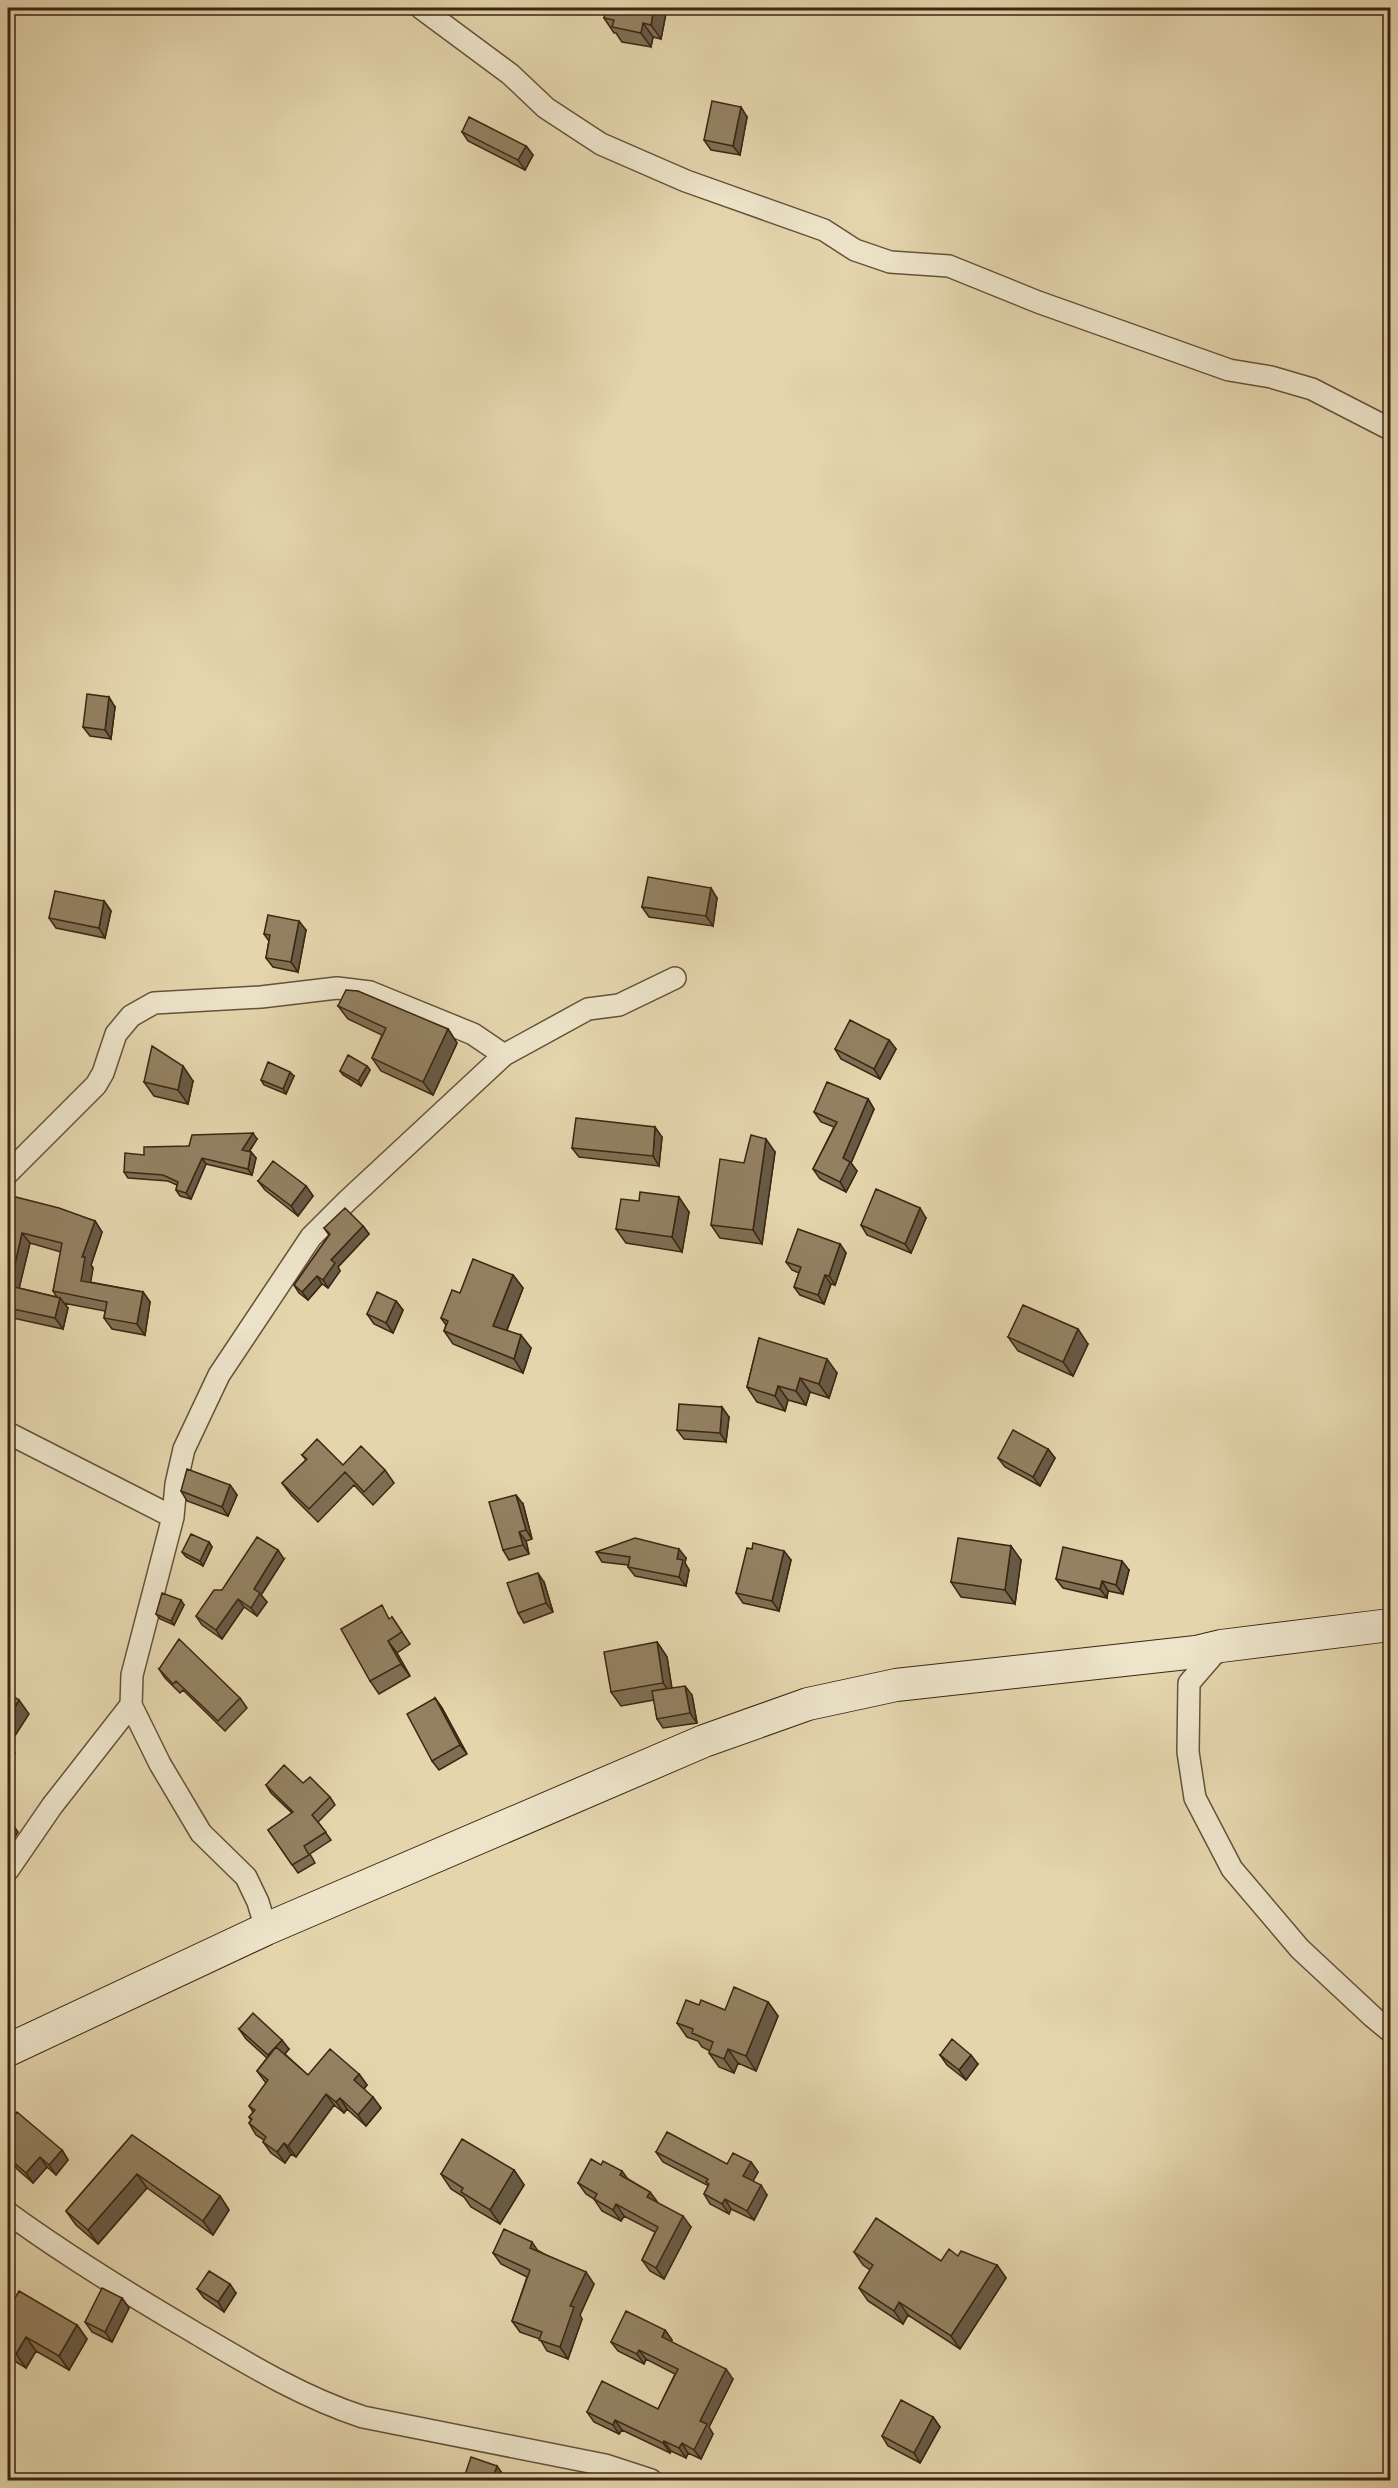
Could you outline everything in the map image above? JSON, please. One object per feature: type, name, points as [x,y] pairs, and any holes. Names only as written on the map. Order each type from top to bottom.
[{"type":"street","points":[[421,8],[510,74],[546,108],[601,144],[686,181],[817,228],[855,250],[890,262],[949,266],[1038,302],[1229,370],[1271,377],[1312,389],[1390,429]]},
{"type":"street","points":[[266,1929],[258,1902],[246,1877],[201,1833],[160,1764],[131,1705],[132,1675],[173,1517],[176,1484],[184,1449],[219,1375],[311,1237],[504,1055],[588,1008],[619,1005],[675,978]]},
{"type":"street","points":[[8,1173],[96,1085],[103,1073],[117,1034],[131,1016],[154,1003],[261,997],[337,988],[370,992],[473,1034],[504,1055]]},
{"type":"street","points":[[8,1433],[173,1517]]},
{"type":"street","points":[[8,2050],[266,1929],[704,1741],[808,1704],[896,1685],[1196,1652],[1221,1646],[1390,1625]]},
{"type":"street","points":[[1221,1646],[1189,1683],[1188,1752],[1195,1798],[1232,1869],[1300,1949],[1390,2031]]},
{"type":"street","points":[[8,1870],[52,1806],[131,1705]]},
{"type":"street","points":[[8,2213],[126,2292],[308,2397],[363,2417],[606,2465],[651,2481]]},
{"type":"building","points":[[606,8],[654,8],[651,25],[643,23],[641,33],[612,27],[614,20],[604,18]]},
{"type":"building","points":[[712,101],[741,107],[733,146],[704,140]]},
{"type":"building","points":[[469,117],[526,146],[518,160],[462,132]]},
{"type":"building","points":[[87,694],[109,697],[105,730],[83,727]]},
{"type":"building","points":[[648,877],[711,888],[706,916],[642,907]]},
{"type":"building","points":[[55,891],[104,901],[99,928],[49,918]]},
{"type":"building","points":[[268,915],[299,921],[291,962],[266,958],[270,935],[264,934]]},
{"type":"building","points":[[346,990],[358,991],[448,1029],[423,1082],[372,1058],[386,1028],[338,1006]]},
{"type":"building","points":[[850,1020],[889,1040],[874,1069],[835,1049]]},
{"type":"building","points":[[152,1046],[183,1066],[178,1090],[144,1082]]},
{"type":"building","points":[[348,1055],[367,1066],[358,1081],[340,1071]]},
{"type":"building","points":[[268,1062],[290,1072],[283,1089],[261,1080]]},
{"type":"building","points":[[827,1082],[868,1099],[843,1158],[850,1162],[840,1182],[813,1169],[837,1122],[814,1112]]},
{"type":"building","points":[[576,1118],[655,1127],[653,1156],[572,1148]]},
{"type":"building","points":[[253,1133],[242,1150],[251,1152],[248,1169],[202,1158],[186,1193],[176,1190],[178,1182],[163,1175],[124,1172],[125,1153],[144,1155],[144,1147],[189,1146],[192,1135]]},
{"type":"building","points":[[751,1135],[766,1139],[753,1230],[711,1225],[720,1159],[744,1163]]},
{"type":"building","points":[[273,1161],[306,1186],[291,1206],[258,1181]]},
{"type":"building","points":[[876,1189],[920,1208],[905,1244],[861,1225]]},
{"type":"building","points":[[640,1192],[679,1197],[672,1237],[616,1229],[621,1199],[639,1201]]},
{"type":"building","points":[[8,1195],[59,1208],[95,1221],[82,1257],[85,1257],[81,1281],[143,1292],[137,1324],[104,1318],[107,1302],[53,1291],[62,1243],[22,1233],[10,1286],[60,1298],[55,1318],[8,1308]]},
{"type":"building","points":[[345,1208],[363,1226],[331,1260],[335,1263],[323,1280],[317,1276],[302,1292],[294,1285],[330,1234],[324,1228]]},
{"type":"building","points":[[798,1229],[840,1244],[829,1276],[825,1275],[818,1295],[794,1287],[801,1267],[786,1262]]},
{"type":"building","points":[[473,1259],[513,1275],[493,1326],[521,1335],[514,1359],[444,1331],[448,1321],[441,1318],[452,1290],[460,1293]]},
{"type":"building","points":[[377,1292],[396,1301],[386,1323],[367,1314]]},
{"type":"building","points":[[1023,1305],[1078,1329],[1063,1362],[1008,1337]]},
{"type":"building","points":[[759,1338],[827,1359],[819,1384],[800,1378],[796,1391],[778,1386],[775,1396],[747,1387]]},
{"type":"building","points":[[679,1404],[722,1407],[720,1433],[677,1430]]},
{"type":"building","points":[[1013,1430],[1048,1449],[1033,1477],[998,1458]]},
{"type":"building","points":[[317,1439],[343,1465],[361,1446],[385,1470],[364,1492],[345,1472],[309,1509],[282,1483],[307,1459],[302,1455]]},
{"type":"building","points":[[187,1469],[230,1485],[222,1507],[181,1491]]},
{"type":"building","points":[[516,1495],[526,1530],[519,1532],[523,1545],[503,1550],[489,1502]]},
{"type":"building","points":[[191,1534],[209,1542],[200,1561],[182,1552]]},
{"type":"building","points":[[257,1537],[278,1550],[254,1589],[260,1593],[251,1608],[238,1599],[216,1630],[196,1616],[214,1590],[222,1590]]},
{"type":"building","points":[[635,1538],[679,1549],[677,1559],[683,1560],[679,1577],[628,1567],[630,1557],[596,1552]]},
{"type":"building","points":[[958,1538],[1011,1546],[1005,1590],[951,1582]]},
{"type":"building","points":[[753,1543],[784,1551],[772,1601],[736,1593],[747,1548],[752,1549]]},
{"type":"building","points":[[1063,1547],[1122,1561],[1116,1585],[1102,1581],[1100,1589],[1056,1579]]},
{"type":"building","points":[[538,1573],[546,1603],[518,1613],[507,1583]]},
{"type":"building","points":[[162,1593],[181,1600],[171,1621],[156,1614]]},
{"type":"building","points":[[382,1605],[389,1619],[392,1617],[402,1632],[388,1641],[401,1664],[370,1681],[341,1629]]},
{"type":"building","points":[[179,1639],[240,1698],[218,1721],[176,1681],[173,1684],[159,1669]]},
{"type":"building","points":[[657,1642],[663,1683],[611,1692],[604,1652]]},
{"type":"building","points":[[685,1686],[690,1713],[657,1719],[652,1691]]},
{"type":"building","points":[[8,1693],[19,1700],[8,1719]]},
{"type":"building","points":[[435,1698],[460,1745],[432,1761],[407,1714]]},
{"type":"building","points":[[284,1765],[303,1783],[310,1777],[330,1797],[312,1815],[326,1832],[304,1846],[309,1855],[292,1865],[268,1830],[293,1812],[266,1785]]},
{"type":"building","points":[[734,1987],[768,2002],[746,2056],[728,2049],[724,2059],[709,2053],[713,2042],[692,2033],[693,2029],[677,2023],[686,2000],[699,2005],[701,2000],[725,2010]]},
{"type":"building","points":[[253,2013],[282,2040],[268,2055],[239,2029]]},
{"type":"building","points":[[952,2039],[971,2055],[959,2070],[940,2055]]},
{"type":"building","points":[[276,2047],[308,2075],[330,2049],[359,2074],[354,2080],[373,2097],[358,2115],[340,2098],[336,2102],[326,2094],[288,2146],[284,2143],[277,2152],[263,2142],[266,2137],[249,2123],[252,2119],[249,2117],[255,2110],[249,2106],[268,2080],[257,2071]]},
{"type":"building","points":[[17,2112],[62,2150],[49,2165],[40,2157],[26,2173],[11,2160],[15,2155],[8,2149],[8,2123]]},
{"type":"building","points":[[667,2132],[727,2164],[733,2153],[751,2162],[743,2176],[761,2185],[747,2211],[725,2199],[722,2204],[704,2194],[709,2184],[706,2182],[708,2179],[656,2152]]},
{"type":"building","points":[[132,2135],[220,2196],[203,2221],[137,2174],[88,2230],[66,2211]]},
{"type":"building","points":[[462,2139],[514,2170],[490,2210],[461,2192],[463,2188],[441,2174]]},
{"type":"building","points":[[591,2159],[601,2165],[603,2161],[622,2171],[620,2175],[650,2192],[647,2197],[683,2216],[656,2268],[642,2260],[658,2227],[616,2204],[613,2210],[594,2199],[597,2194],[578,2183]]},
{"type":"building","points":[[876,2218],[941,2261],[949,2249],[958,2256],[961,2251],[997,2265],[951,2336],[899,2302],[894,2311],[859,2288],[873,2265],[854,2252]]},
{"type":"building","points":[[504,2229],[532,2242],[530,2248],[586,2272],[570,2306],[574,2307],[560,2347],[539,2340],[542,2332],[512,2321],[530,2270],[493,2253]]},
{"type":"building","points":[[209,2271],[230,2284],[218,2302],[197,2289]]},
{"type":"building","points":[[102,2288],[122,2298],[105,2332],[85,2322]]},
{"type":"building","points":[[19,2291],[77,2325],[59,2356],[26,2337],[16,2354],[8,2349],[8,2310]]},
{"type":"building","points":[[626,2311],[665,2330],[662,2337],[726,2369],[700,2421],[707,2424],[694,2450],[682,2443],[679,2448],[664,2441],[663,2443],[615,2420],[613,2425],[587,2412],[602,2381],[658,2409],[678,2369],[639,2350],[637,2354],[611,2342]]},
{"type":"building","points":[[901,2400],[933,2417],[914,2453],[882,2436]]},
{"type":"building","points":[[471,2457],[497,2466],[492,2481],[463,2481]]}]
